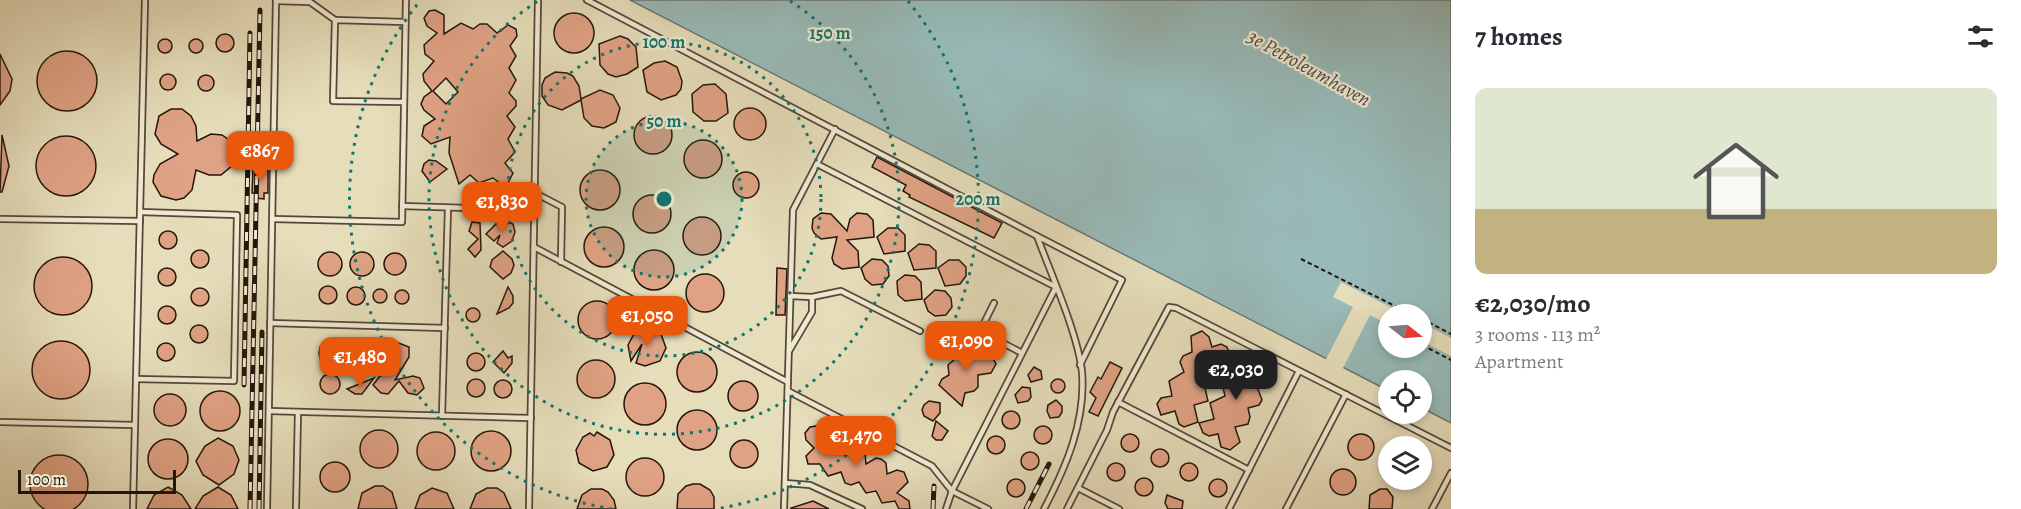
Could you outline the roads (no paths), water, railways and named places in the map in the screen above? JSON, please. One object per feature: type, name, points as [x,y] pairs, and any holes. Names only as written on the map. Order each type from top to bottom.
[{"type":"lane","points":[[133,509],[145,0]]},
{"type":"lane","points":[[267,509],[276,0],[310,2],[335,20],[405,22]]},
{"type":"lane","points":[[273,219],[402,222],[406,0]]},
{"type":"lane","points":[[529,509],[538,0]]},
{"type":"lane","points":[[587,0],[1122,280],[1080,364]]},
{"type":"lane","points":[[335,20],[333,101],[403,102]]},
{"type":"lane","points":[[784,509],[793,210],[835,129]]},
{"type":"lane","points":[[817,164],[1056,287]]},
{"type":"lane","points":[[535,193],[562,207],[561,262]]},
{"type":"lane","points":[[402,206],[534,210]]},
{"type":"lane","points":[[442,416],[448,208]]},
{"type":"lane","points":[[136,379],[234,381],[237,215],[140,212]]},
{"type":"lane","points":[[0,219],[140,221]]},
{"type":"lane","points":[[1037,236],[1080,364],[1081,396],[1067,464],[1044,509]]},
{"type":"lane","points":[[534,247],[788,382]]},
{"type":"lane","points":[[946,509],[952,491],[1056,287]]},
{"type":"lane","points":[[790,296],[812,297],[845,292],[920,331]]},
{"type":"lane","points":[[789,352],[812,312],[812,297]]},
{"type":"lane","points":[[994,303],[980,331],[1022,353]]},
{"type":"lane","points":[[1067,509],[1118,402],[1169,307],[1176,308],[1451,448]]},
{"type":"lane","points":[[270,323],[445,328]]},
{"type":"lane","points":[[1229,509],[1299,371]]},
{"type":"lane","points":[[788,391],[932,466],[952,491],[988,509]]},
{"type":"lane","points":[[1286,509],[1346,394]]},
{"type":"lane","points":[[1118,402],[1249,470]]},
{"type":"lane","points":[[269,411],[531,418]]},
{"type":"lane","points":[[296,509],[298,412]]},
{"type":"lane","points":[[0,422],[135,425]]},
{"type":"lane","points":[[1432,509],[1451,473]]},
{"type":"lane","points":[[785,483],[810,485],[862,509]]},
{"type":"lane","points":[[1078,488],[1119,509]]},
{"type":"water","name":"3e Petroleumhaven","points":[[630,0],[1451,0],[1451,423],[1432,413],[1432,370],[1378,370],[1378,385]]},
{"type":"railway","points":[[250,509],[260,10]]},
{"type":"railway","points":[[244,385],[250,33]]},
{"type":"railway","points":[[259,509],[262,332]]},
{"type":"railway","points":[[1026,509],[1049,464]]},
{"type":"railway","points":[[933,509],[934,486]]}]
